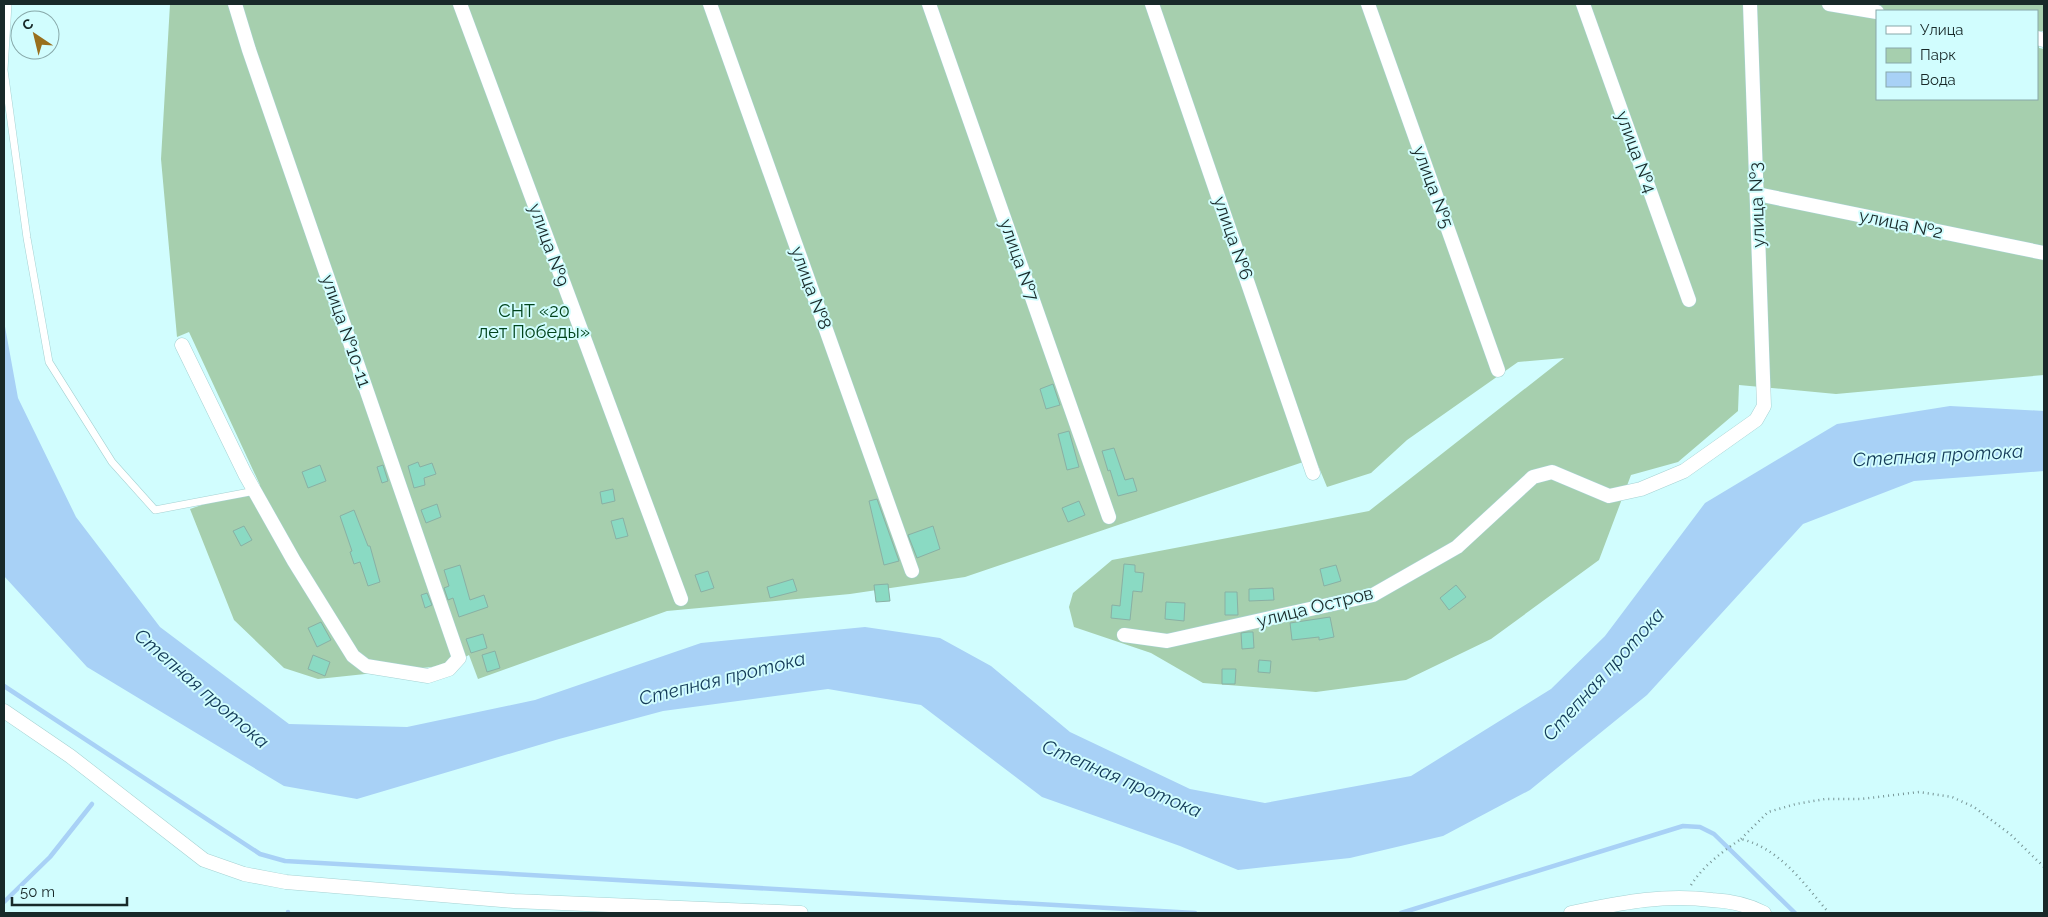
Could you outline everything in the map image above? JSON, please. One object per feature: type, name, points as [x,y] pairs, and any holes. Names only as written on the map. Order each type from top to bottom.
[{"type":"street","name":"улица №10-11","points":[[235,4],[249,50],[459,658],[449,669],[428,676],[366,666],[353,656],[294,561],[255,491]]},
{"type":"street","name":"улица №9","points":[[460,4],[681,599]]},
{"type":"street","name":"улица №8","points":[[710,4],[912,571]]},
{"type":"street","name":"улица №7","points":[[929,4],[1109,517]]},
{"type":"street","name":"улица №6","points":[[1152,4],[1313,473]]},
{"type":"street","name":"улица №5","points":[[1368,4],[1498,370]]},
{"type":"street","name":"улица №4","points":[[1583,4],[1689,300]]},
{"type":"street","name":"улица №3","points":[[1750,4],[1764,406]]},
{"type":"street","points":[[1829,4],[1876,12]]},
{"type":"street","name":"улица №2","points":[[1757,194],[2044,253]]},
{"type":"street","points":[[182,345],[255,491]]},
{"type":"street","name":"улица Остров","points":[[1124,635],[1166,640],[1373,595],[1457,548],[1533,477],[1552,472],[1609,496],[1640,489],[1684,471],[1756,420],[1764,406]]},
{"type":"street","points":[[4,711],[70,756],[204,860],[244,874],[286,882],[514,901],[801,913]]},
{"type":"street","points":[[1571,913],[1638,899],[1684,896],[1732,902],[1764,913]]},
{"type":"lane","points":[[8,4],[4,70],[26,238],[49,362],[112,462],[155,510],[255,491]]},
{"type":"path","points":[[1684,896],[1700,871],[1741,839],[1768,812],[1796,804],[1825,799],[1861,799],[1919,792],[1952,797],[1974,807],[2010,834],[2044,867]]},
{"type":"path","points":[[1741,839],[1764,847],[1785,862],[1829,913]]},
{"type":"green space","name":"СНТ «20 лет Победы»","points":[[170,4],[2044,4],[2044,31],[2038,31],[2039,48],[2044,49],[2044,375],[1836,394],[1739,385],[1738,411],[1678,462],[1631,475],[1599,560],[1491,639],[1406,680],[1316,692],[1203,683],[1151,653],[1074,627],[1069,607],[1073,593],[1112,560],[1369,511],[1564,358],[1518,362],[1407,440],[1371,473],[1327,487],[1315,458],[965,577],[850,594],[667,611],[478,679],[469,655],[450,665],[318,679],[284,668],[234,620],[190,509],[260,485],[189,332],[177,337],[161,159]]},
{"type":"water","name":"Степная протока","points":[[4,321],[18,398],[76,517],[160,627],[289,724],[407,727],[535,700],[701,643],[865,627],[940,638],[991,666],[1070,732],[1190,789],[1265,803],[1411,776],[1551,689],[1605,636],[1705,503],[1837,424],[1950,406],[2044,411],[2044,471],[1914,481],[1803,524],[1647,695],[1530,790],[1443,836],[1350,858],[1238,870],[1180,846],[1042,797],[921,705],[828,689],[663,711],[559,739],[357,799],[284,786],[87,667],[4,576]]},
{"type":"building","points":[[1053,384],[1060,405],[1046,409],[1040,389]]},
{"type":"building","points":[[1069,431],[1079,467],[1067,470],[1058,434]]},
{"type":"building","points":[[1114,448],[1125,480],[1133,478],[1137,491],[1118,496],[1102,451]]},
{"type":"building","points":[[418,462],[420,467],[432,463],[436,474],[424,478],[425,485],[414,488],[408,466]]},
{"type":"building","points":[[320,465],[326,481],[308,488],[302,472]]},
{"type":"building","points":[[383,465],[388,481],[382,483],[377,467]]},
{"type":"building","points":[[613,489],[615,501],[602,504],[600,492]]},
{"type":"building","points":[[877,499],[899,561],[884,565],[869,501]]},
{"type":"building","points":[[1079,501],[1085,515],[1068,522],[1062,508]]},
{"type":"building","points":[[437,504],[441,517],[426,523],[421,510]]},
{"type":"building","points":[[354,510],[368,546],[370,546],[380,582],[368,586],[360,562],[354,564],[350,552],[352,551],[340,516]]},
{"type":"building","points":[[623,518],[628,536],[616,539],[611,521]]},
{"type":"building","points":[[244,526],[252,540],[241,546],[233,531]]},
{"type":"building","points":[[933,526],[940,549],[917,558],[908,535]]},
{"type":"building","points":[[1124,564],[1135,565],[1135,572],[1144,573],[1142,592],[1133,591],[1130,620],[1111,618],[1112,605],[1120,606]]},
{"type":"building","points":[[460,565],[470,600],[484,595],[488,607],[459,617],[453,598],[448,600],[444,588],[449,586],[444,570]]},
{"type":"building","points":[[1336,565],[1341,581],[1324,586],[1320,569]]},
{"type":"building","points":[[708,571],[714,588],[701,592],[695,575]]},
{"type":"building","points":[[793,579],[797,591],[770,598],[767,587]]},
{"type":"building","points":[[888,584],[890,601],[876,602],[874,585]]},
{"type":"building","points":[[1456,585],[1466,597],[1449,610],[1440,598]]},
{"type":"building","points":[[1273,588],[1274,600],[1249,601],[1249,589]]},
{"type":"building","points":[[1225,592],[1237,592],[1238,615],[1225,615]]},
{"type":"building","points":[[427,593],[432,605],[425,608],[421,595]]},
{"type":"building","points":[[1166,602],[1185,603],[1184,621],[1165,619]]},
{"type":"building","points":[[1330,617],[1334,637],[1319,640],[1319,637],[1292,640],[1290,623]]},
{"type":"building","points":[[321,622],[331,640],[317,647],[308,628]]},
{"type":"building","points":[[1253,632],[1254,648],[1242,649],[1241,633]]},
{"type":"building","points":[[483,634],[487,648],[471,653],[466,639]]},
{"type":"building","points":[[495,651],[500,668],[487,672],[482,655]]},
{"type":"building","points":[[313,655],[330,662],[325,676],[308,669]]},
{"type":"building","points":[[1259,660],[1271,661],[1270,673],[1258,672]]},
{"type":"building","points":[[1222,669],[1236,669],[1235,684],[1222,684]]},
{"type":"waterway","points":[[4,686],[260,854],[285,861],[1195,913]]},
{"type":"waterway","points":[[4,902],[50,857],[92,804]]},
{"type":"waterway","points":[[1401,913],[1683,826],[1700,827],[1714,834],[1795,913]]}]
